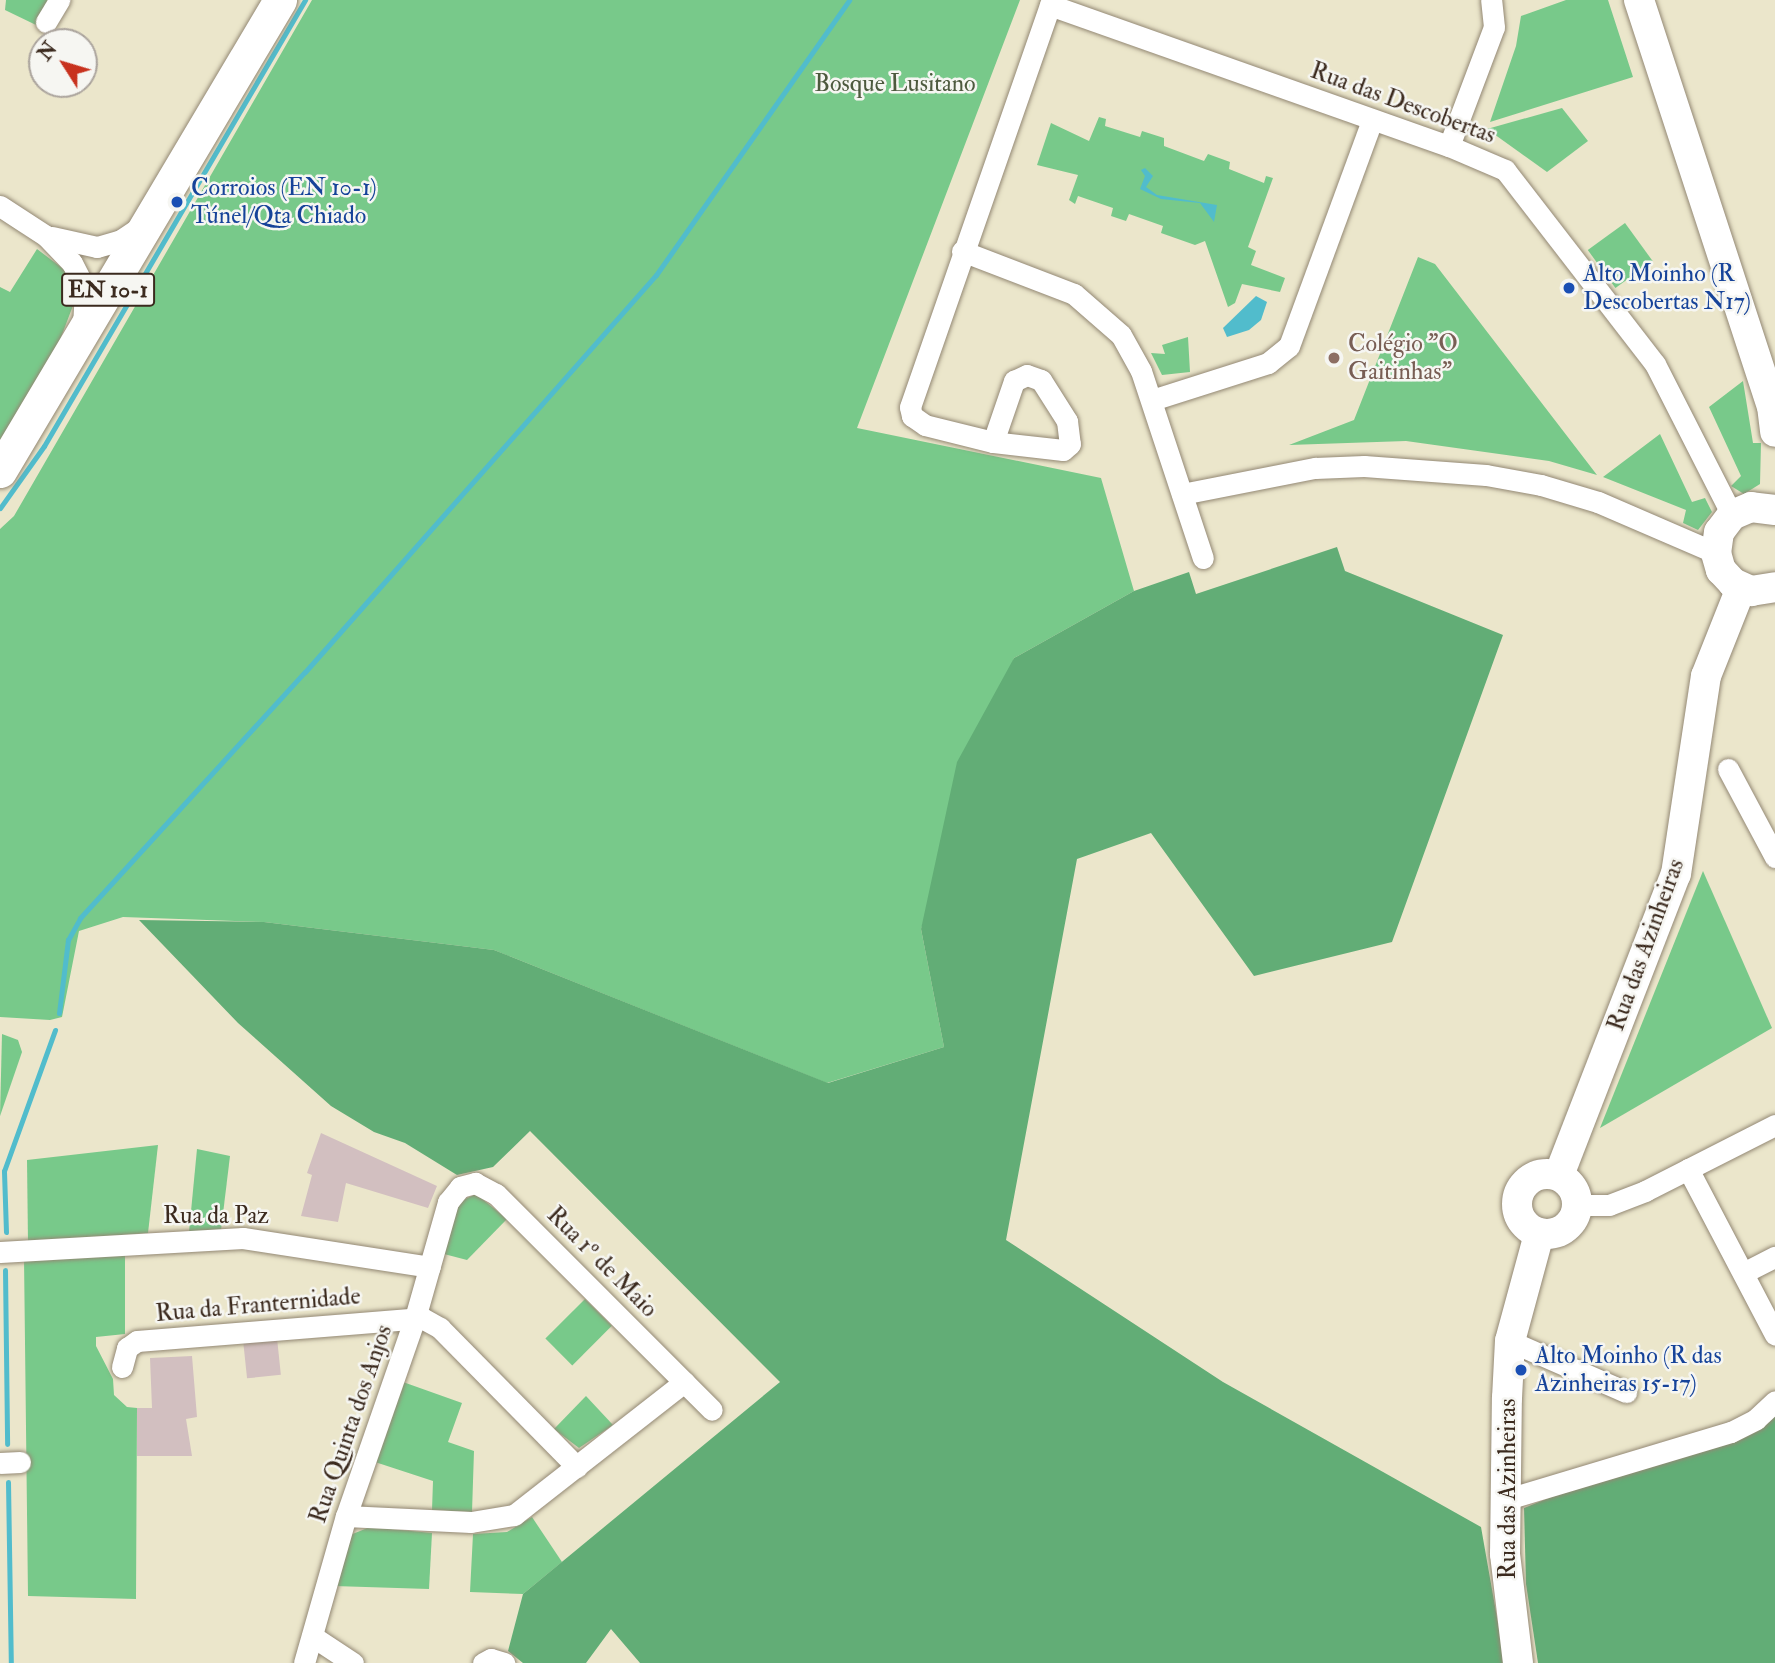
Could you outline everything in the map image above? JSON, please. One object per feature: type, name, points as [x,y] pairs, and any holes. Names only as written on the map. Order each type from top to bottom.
[{"type":"main road","name":"EN 10-1","points":[[0,471],[280,0]]},
{"type":"street","points":[[46,22],[59,0]]},
{"type":"street","points":[[1448,146],[1494,27],[1491,0]]},
{"type":"street","points":[[1639,0],[1772,406],[1775,432]]},
{"type":"street","points":[[993,442],[925,425],[912,416],[911,402],[1051,3]]},
{"type":"street","name":"Rua das Descobertas","points":[[1051,3],[1448,146],[1504,170],[1572,253],[1661,372],[1732,515]]},
{"type":"street","points":[[1152,400],[1268,363],[1289,346],[1372,120]]},
{"type":"street","points":[[0,206],[115,278]]},
{"type":"street","points":[[78,255],[121,240],[147,223]]},
{"type":"street","points":[[962,251],[1058,286],[1091,304],[1127,343],[1152,400],[1203,558]]},
{"type":"street","points":[[69,356],[86,304],[78,255]]},
{"type":"street","points":[[1182,494],[1240,479],[1315,468],[1364,466],[1486,475],[1591,500],[1716,552]]},
{"type":"street","points":[[1774,501],[1751,506],[1732,515],[1719,532],[1716,552],[1721,570],[1741,588],[1774,590]]},
{"type":"street","name":"Rua das Azinheiras","points":[[1559,1175],[1676,874],[1701,699],[1718,640],[1741,588]]},
{"type":"street","points":[[1728,769],[1773,850]]},
{"type":"street","points":[[1578,1205],[1609,1205],[1775,1125]]},
{"type":"street","points":[[1688,1169],[1743,1272],[1767,1299],[1773,1329]]},
{"type":"street","points":[[1559,1175],[1573,1188],[1578,1205],[1570,1225],[1561,1232],[1539,1234],[1522,1222],[1517,1200],[1527,1181],[1537,1176],[1559,1175]]},
{"type":"street","name":"Rua 1º de Maio","points":[[448,1202],[467,1184],[490,1188],[712,1410]]},
{"type":"street","name":"Rua Quinta dos Anjos","points":[[304,1663],[346,1516],[415,1318],[448,1202]]},
{"type":"street","name":"Rua das Azinheiras","points":[[1518,1663],[1506,1579],[1504,1500],[1510,1342],[1539,1234]]},
{"type":"street","name":"Rua da Paz","points":[[0,1252],[243,1238],[430,1267]]},
{"type":"street","points":[[1743,1272],[1775,1257]]},
{"type":"street","points":[[415,1318],[440,1328],[577,1467]]},
{"type":"street","name":"Rua da Franternidade","points":[[122,1367],[127,1348],[137,1341],[415,1318]]},
{"type":"street","points":[[1510,1342],[1626,1392]]},
{"type":"street","points":[[346,1516],[500,1520],[527,1507],[684,1382]]},
{"type":"street","points":[[1504,1500],[1731,1432],[1756,1419],[1775,1401]]},
{"type":"street","points":[[312,1636],[353,1663]]},
{"type":"street","points":[[483,1663],[491,1659],[504,1663]]},
{"type":"shaded area","points":[[321,1133],[437,1186],[428,1208],[346,1183],[338,1222],[301,1216],[312,1175],[307,1173]]},
{"type":"shaded area","points":[[277,1338],[281,1375],[247,1378],[243,1342]]},
{"type":"shaded area","points":[[192,1356],[197,1417],[186,1419],[192,1456],[137,1456],[137,1408],[152,1408],[150,1358]]},
{"type":"green space","points":[[6,0],[50,0],[36,25],[5,10]]},
{"type":"green space","name":"Bosque Lusitano","points":[[312,0],[1020,0],[857,428],[1101,478],[1134,591],[1014,658],[921,929],[944,1047],[827,1083],[494,950],[264,922],[123,917],[79,931],[62,1017],[50,1020],[0,1017],[0,529],[14,516]]},
{"type":"green space","points":[[1566,0],[1608,0],[1633,77],[1490,122],[1516,46],[1521,16]]},
{"type":"green space","points":[[1562,108],[1588,141],[1547,172],[1487,129]]},
{"type":"green space","points":[[1099,117],[1106,119],[1105,126],[1140,137],[1142,131],[1164,138],[1164,146],[1204,161],[1208,154],[1230,162],[1229,169],[1264,183],[1266,176],[1273,178],[1248,247],[1256,251],[1251,265],[1285,278],[1280,292],[1242,284],[1235,303],[1228,307],[1205,241],[1195,245],[1161,233],[1163,226],[1129,214],[1126,221],[1111,216],[1113,208],[1078,196],[1075,204],[1069,200],[1078,175],[1037,165],[1051,123],[1089,141]]},
{"type":"green space","points":[[1625,223],[1653,261],[1615,288],[1588,250]]},
{"type":"green space","points":[[37,249],[66,271],[74,303],[55,353],[0,448],[0,287],[10,292]]},
{"type":"green space","points":[[1418,257],[1435,264],[1597,475],[1549,461],[1406,441],[1289,445],[1354,420]]},
{"type":"green space","points":[[1188,337],[1190,372],[1162,375],[1151,353],[1165,354],[1162,345]]},
{"type":"green space","points":[[1743,381],[1753,443],[1761,443],[1760,484],[1744,494],[1731,486],[1741,476],[1709,407]]},
{"type":"green space","points":[[1660,434],[1692,502],[1705,498],[1712,512],[1698,530],[1683,523],[1686,510],[1603,477]]},
{"type":"green space","points":[[1337,547],[1345,571],[1503,635],[1392,942],[1254,976],[1151,833],[1077,859],[1006,1240],[1223,1382],[1481,1527],[1505,1663],[640,1663],[611,1629],[586,1663],[523,1663],[508,1651],[523,1594],[780,1382],[530,1131],[493,1167],[457,1175],[405,1143],[374,1132],[331,1106],[238,1023],[139,920],[264,922],[494,950],[828,1083],[944,1047],[921,929],[957,762],[1014,658],[1134,591],[1189,572],[1196,594]]},
{"type":"green space","points":[[1703,871],[1772,1028],[1600,1128]]},
{"type":"green space","points":[[2,1034],[18,1040],[22,1052],[0,1116]]},
{"type":"green space","points":[[158,1145],[148,1233],[28,1242],[27,1160]]},
{"type":"green space","points":[[197,1149],[230,1156],[221,1230],[189,1232]]},
{"type":"green space","points":[[476,1194],[507,1219],[467,1260],[444,1254],[459,1202]]},
{"type":"green space","points":[[125,1251],[125,1334],[96,1337],[96,1346],[113,1379],[114,1395],[127,1407],[137,1408],[136,1599],[28,1596],[24,1258]]},
{"type":"green space","points":[[585,1299],[612,1326],[572,1365],[545,1339]]},
{"type":"green space","points":[[403,1382],[462,1403],[448,1442],[474,1451],[472,1512],[432,1510],[433,1481],[375,1462]]},
{"type":"green space","points":[[586,1396],[613,1425],[579,1448],[554,1429]]},
{"type":"green space","points":[[1775,1407],[1775,1663],[1538,1663],[1526,1584],[1524,1508]]},
{"type":"green space","points":[[532,1517],[562,1562],[523,1594],[470,1592],[473,1534],[507,1532]]},
{"type":"green space","points":[[370,1527],[432,1533],[429,1589],[334,1586],[350,1535]]},
{"type":"water","points":[[1145,168],[1153,176],[1146,187],[1157,195],[1217,205],[1214,222],[1200,203],[1161,199],[1140,189],[1145,176],[1141,170]]},
{"type":"water","points":[[1256,296],[1267,302],[1261,320],[1249,330],[1227,337],[1223,328]]},
{"type":"waterway","points":[[0,508],[44,446],[305,0]]},
{"type":"waterway","points":[[59,1013],[68,940],[80,918],[305,672],[656,275],[849,0]]},
{"type":"waterway","points":[[6,1232],[4,1171],[55,1030]]},
{"type":"waterway","points":[[5,1270],[7,1444]]},
{"type":"waterway","points":[[8,1482],[11,1663]]},
{"type":"place","name":"Corroios (EN 10-1) Túnel/Qta Chiado","points":[[177,202]]},
{"type":"place","name":"Alto Moinho (R Descobertas N17)","points":[[1569,288]]},
{"type":"place","name":"Colégio \"O Gaitinhas\"","points":[[1334,358]]},
{"type":"place","name":"Alto Moinho (R das Azinheiras 15-17)","points":[[1521,1370]]}]
